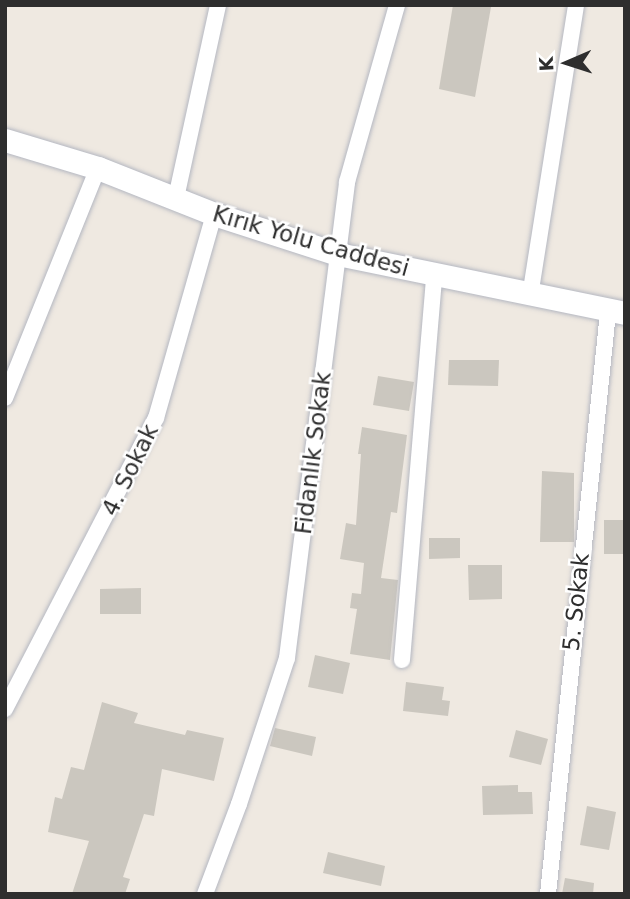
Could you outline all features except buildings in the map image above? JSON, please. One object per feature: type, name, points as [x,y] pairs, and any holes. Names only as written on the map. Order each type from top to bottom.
[{"type":"street","points":[[176,198],[218,5]]},
{"type":"street","name":"Fidanlık Sokak","points":[[205,894],[239,804],[287,658],[347,182],[397,5]]},
{"type":"street","points":[[530,296],[576,5]]},
{"type":"street","name":"Kırık Yolu Caddesi","points":[[5,140],[98,167],[214,214],[338,254],[616,312]]},
{"type":"street","points":[[5,398],[98,167]]},
{"type":"street","name":"4. Sokak","points":[[5,709],[156,418],[214,214]]},
{"type":"street","points":[[401,660],[435,276]]},
{"type":"street","name":"5. Sokak","points":[[548,894],[616,312]]}]
